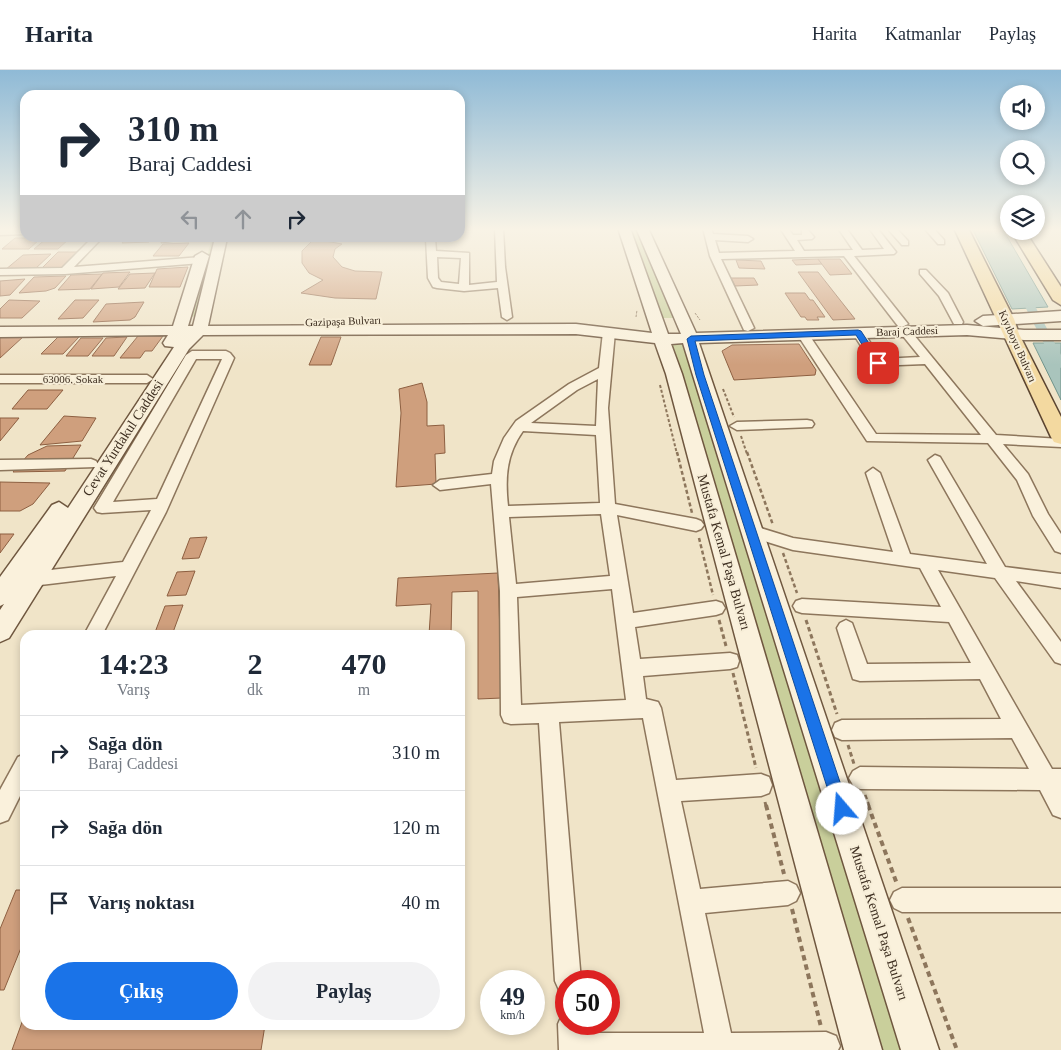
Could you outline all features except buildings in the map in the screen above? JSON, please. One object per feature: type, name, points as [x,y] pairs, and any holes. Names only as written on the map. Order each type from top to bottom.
[{"type":"main road","name":"Cevat Yurdakul Caddesi","points":[[3,588],[147,379],[190,327],[188,303],[197,274]]},
{"type":"main road","name":"Cevat Yurdakul Caddesi","points":[[0,631],[183,346],[209,274]]},
{"type":"main road","name":"Mustafa Kemal Paşa Bulvarı","points":[[640,274],[661,331],[863,1050]]},
{"type":"main road","name":"Mustafa Kemal Paşa Bulvarı","points":[[662,274],[688,332],[700,375],[920,1050]]},
{"type":"main road","name":"Kıyıboyu Bulvarı","points":[[986,274],[1014,326],[1061,437]]},
{"type":"main road","points":[[1045,274],[1061,300]]},
{"type":"main road","points":[[146,323],[171,315],[188,303]]},
{"type":"main road","name":"Baraj Caddesi","points":[[688,332],[748,328],[967,330],[1014,326],[1061,316]]},
{"type":"main road","name":"Gazipaşa Bulvarı","points":[[0,332],[436,323],[507,317],[661,331]]},
{"type":"main road","name":"Baraj Caddesi","points":[[661,331],[803,334],[858,332],[958,322],[1014,326],[1061,335]]},
{"type":"main road","name":"Gazipaşa Bulvarı","points":[[0,323],[146,323],[190,327]]},
{"type":"main road","name":"Gazipaşa Bulvarı","points":[[436,323],[609,332],[661,331]]},
{"type":"street","points":[[433,274],[437,285],[464,288],[502,285]]},
{"type":"street","points":[[464,288],[465,274]]},
{"type":"street","points":[[501,274],[507,317]]},
{"type":"street","points":[[723,274],[748,328]]},
{"type":"street","points":[[863,274],[1023,478],[1041,516],[1061,547]]},
{"type":"street","points":[[925,274],[944,295],[958,322]]},
{"type":"street","points":[[609,332],[602,408],[603,431],[609,508],[618,582],[626,620],[637,709]]},
{"type":"street","points":[[858,332],[878,363],[929,360]]},
{"type":"street","points":[[803,334],[872,438],[993,439],[1061,443]]},
{"type":"street","points":[[96,630],[161,504],[225,367],[228,358],[226,355],[192,355],[102,508],[161,504]]},
{"type":"street","points":[[605,370],[573,387],[519,426],[511,438],[502,461],[498,478],[508,590],[511,714],[548,714],[651,708],[720,1049]]},
{"type":"street","name":"63006. Sokak","points":[[0,378],[147,379]]},
{"type":"street","points":[[737,426],[807,424]]},
{"type":"street","points":[[519,426],[603,431]]},
{"type":"street","points":[[935,460],[1001,574],[1061,656]]},
{"type":"street","points":[[0,465],[90,464]]},
{"type":"street","points":[[874,473],[904,559]]},
{"type":"street","points":[[440,484],[498,478]]},
{"type":"street","points":[[500,512],[609,508],[696,526]]},
{"type":"street","points":[[752,530],[793,544],[904,559],[926,564],[1061,581]]},
{"type":"street","points":[[926,564],[1016,728],[1053,779],[1061,806]]},
{"type":"street","points":[[32,579],[128,568]]},
{"type":"street","points":[[508,590],[618,582]]},
{"type":"street","points":[[802,606],[954,615]]},
{"type":"street","points":[[626,620],[716,608]]},
{"type":"street","points":[[846,628],[860,674],[985,672]]},
{"type":"street","points":[[633,668],[730,661]]},
{"type":"street","points":[[548,714],[567,970]]},
{"type":"street","points":[[842,730],[1016,728]]},
{"type":"street","points":[[0,812],[20,774]]},
{"type":"street","points":[[860,778],[1053,779]]},
{"type":"street","points":[[668,791],[761,785]]},
{"type":"street","points":[[691,902],[788,893]]},
{"type":"street","points":[[902,900],[1061,900]]},
{"type":"street","points":[[572,1040],[720,1049],[826,1046]]},
{"type":"path","points":[[658,376],[826,1046]]},
{"type":"path","points":[[720,380],[802,606],[842,730],[957,1050]]},
{"type":"green space","points":[[203,274],[207,274],[196,316],[191,317]]},
{"type":"green space","points":[[647,274],[656,274],[675,318],[663,318]]},
{"type":"green space","points":[[685,343],[722,474],[902,1050],[882,1050],[672,344]]},
{"type":"water","points":[[995,274],[1029,274],[1048,307],[1012,309]]},
{"type":"water","points":[[1033,343],[1061,343],[1061,400]]},
{"type":"waterway","points":[[1022,291],[1061,365]]},
{"type":"route","points":[[842,809],[700,375],[691,339],[858,332],[878,363]]}]
